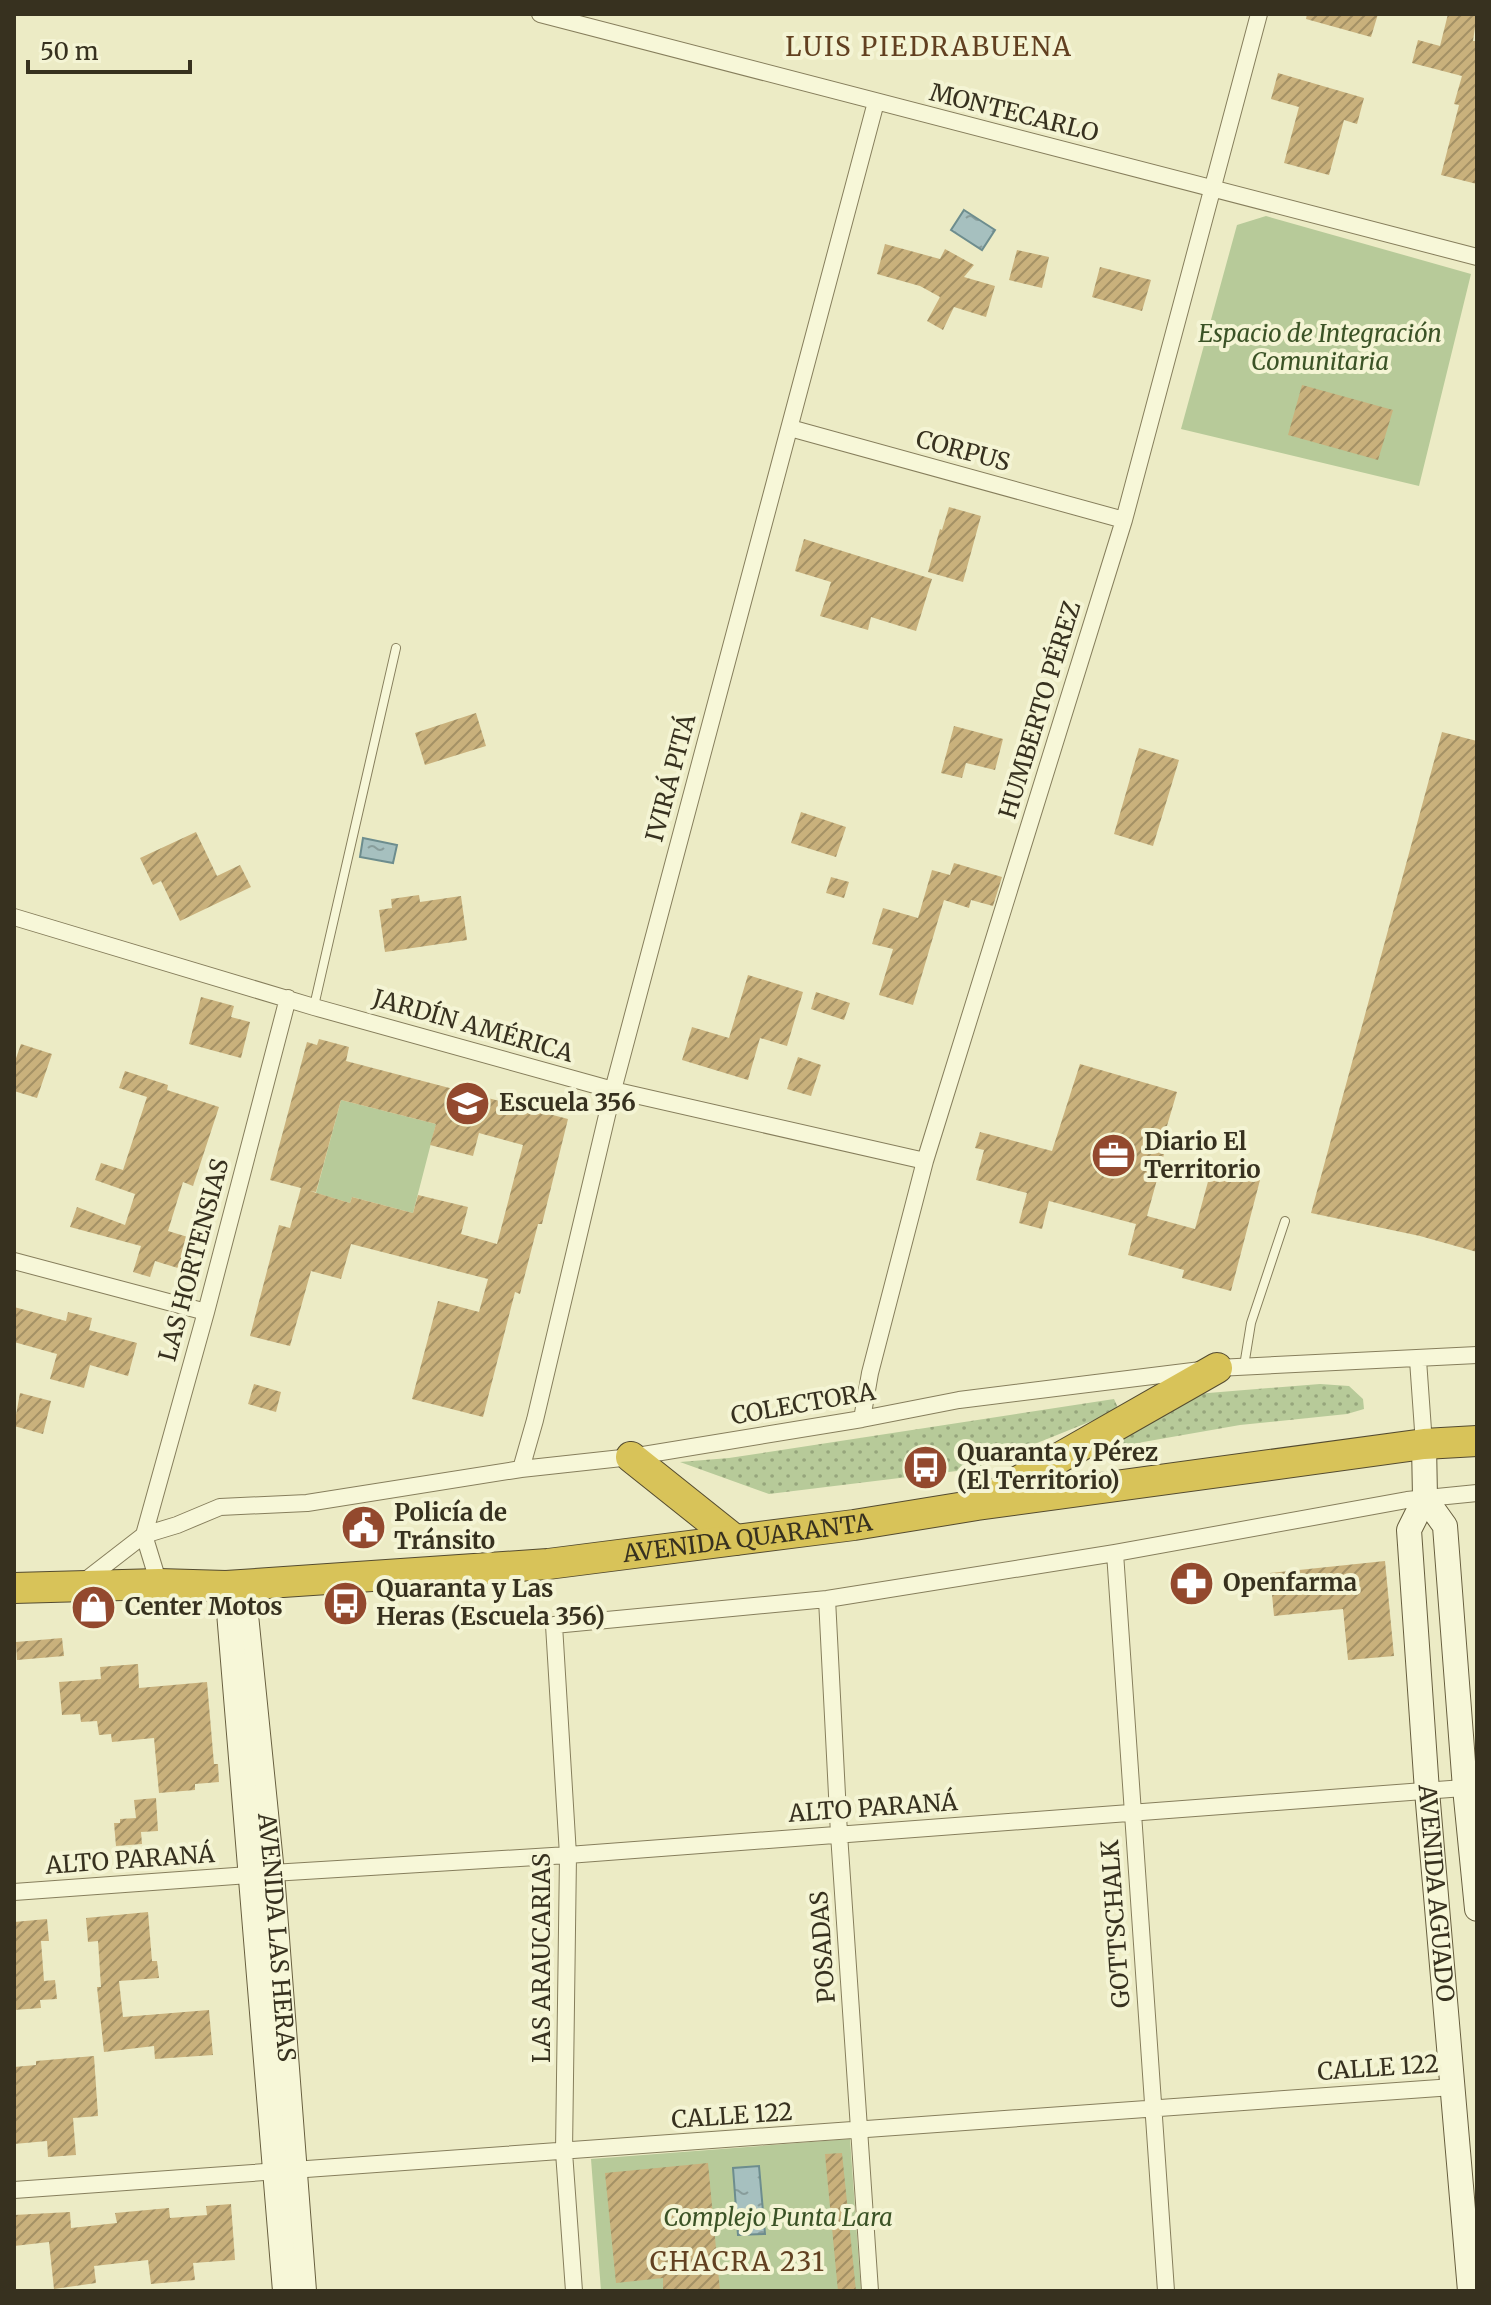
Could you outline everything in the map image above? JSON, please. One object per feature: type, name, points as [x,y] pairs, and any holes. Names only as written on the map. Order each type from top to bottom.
[{"type":"highway","points":[[977,1505],[1231,1367]]},
{"type":"highway","name":"AVENIDA QUARANTA","points":[[14,1588],[159,1584],[234,1586],[548,1564],[854,1525],[977,1505],[1424,1444],[1477,1441]]},
{"type":"highway","points":[[631,1457],[735,1540]]},
{"type":"main road","name":"AVENIDA AGUADO","points":[[1424,1444],[1425,1498],[1409,1530],[1427,1791],[1470,2291]]},
{"type":"main road","name":"AVENIDA AGUADO","points":[[1425,1498],[1445,1526],[1471,1788],[1477,1909]]},
{"type":"main road","name":"AVENIDA LAS HERAS","points":[[234,1586],[286,2171],[304,2291]]},
{"type":"main road","name":"AVENIDA LAS HERAS","points":[[285,2291],[286,2171]]},
{"type":"street","name":"MONTECARLO","points":[[540,14],[571,18],[876,102],[1477,257]]},
{"type":"street","name":"HUMBERTO PÉREZ","points":[[862,1419],[870,1373],[925,1161],[1124,520],[1259,14]]},
{"type":"street","name":"IVIRÁ PITÁ","points":[[521,1469],[613,1090],[876,102]]},
{"type":"street","name":"CORPUS","points":[[790,428],[1124,520]]},
{"type":"street","name":"JARDÍN AMÉRICA","points":[[14,917],[314,1007],[613,1090],[925,1161]]},
{"type":"street","name":"LAS HORTENSIAS","points":[[144,1535],[288,998]]},
{"type":"street","points":[[14,1261],[206,1312]]},
{"type":"street","name":"COLECTORA","points":[[144,1535],[220,1507],[307,1503],[521,1469],[631,1457],[959,1400],[1231,1367],[1477,1355]]},
{"type":"street","points":[[1418,1360],[1424,1444]]},
{"type":"street","points":[[827,1599],[1115,1553],[1425,1498],[1477,1493]]},
{"type":"street","points":[[78,1586],[144,1535],[159,1584]]},
{"type":"street","name":"GOTTSCHALK","points":[[1115,1553],[1166,2291]]},
{"type":"street","name":"LAS ARAUCARIAS","points":[[574,2291],[564,2152],[568,1855],[554,1625],[827,1599]]},
{"type":"street","name":"POSADAS","points":[[827,1599],[839,1834],[870,2291]]},
{"type":"street","name":"ALTO PARANÁ","points":[[14,1892],[568,1855],[1471,1788]]},
{"type":"street","name":"CALLE 122","points":[[14,2190],[1453,2087]]},
{"type":"lane","points":[[314,1007],[396,648]]},
{"type":"lane","points":[[1231,1367],[1251,1323],[1285,1221]]},
{"type":"green space","name":"Espacio de Integración Comunitaria","points":[[1266,216],[1471,274],[1419,486],[1181,429],[1237,225]]},
{"type":"green space","points":[[341,1100],[436,1124],[413,1213],[352,1197],[350,1203],[316,1193]]},
{"type":"green space","points":[[1320,1384],[1349,1386],[1363,1399],[1364,1409],[1347,1414],[1240,1425],[1092,1451],[1196,1394]]},
{"type":"green space","points":[[1114,1399],[1119,1410],[973,1469],[769,1494],[680,1462],[729,1458]]},
{"type":"green space","name":"Complejo Punta Lara","points":[[850,2139],[861,2291],[601,2291],[591,2159]]},
{"type":"water","points":[[964,210],[995,230],[982,250],[951,230]]},
{"type":"water","points":[[363,838],[397,845],[393,863],[360,857]]},
{"type":"water","points":[[759,2166],[765,2234],[738,2235],[733,2168]]},
{"type":"building","points":[[1307,14],[1378,14],[1371,37],[1306,19]]},
{"type":"building","points":[[1448,14],[1477,14],[1473,41],[1477,41],[1477,184],[1441,175],[1459,105],[1454,104],[1462,76],[1412,63],[1418,40],[1440,46]]},
{"type":"building","points":[[1278,73],[1364,98],[1357,124],[1344,120],[1329,175],[1284,163],[1299,107],[1271,99]]},
{"type":"building","points":[[885,244],[940,259],[945,249],[974,265],[964,277],[995,286],[986,317],[954,307],[943,330],[927,321],[940,297],[920,286],[877,274]]},
{"type":"building","points":[[1017,250],[1049,257],[1042,288],[1009,280]]},
{"type":"building","points":[[1100,267],[1151,280],[1142,311],[1092,297]]},
{"type":"building","points":[[1302,385],[1393,410],[1378,460],[1288,435]]},
{"type":"building","points":[[949,507],[981,516],[963,582],[928,572]]},
{"type":"building","points":[[804,539],[932,579],[916,631],[871,617],[868,630],[820,616],[831,582],[795,571]]},
{"type":"building","points":[[476,713],[486,746],[425,765],[415,733]]},
{"type":"building","points":[[954,726],[1003,739],[995,770],[966,763],[962,778],[941,773]]},
{"type":"building","points":[[1442,732],[1477,741],[1477,1252],[1420,1236],[1311,1213]]},
{"type":"building","points":[[1139,748],[1179,760],[1153,846],[1114,834]]},
{"type":"building","points":[[801,812],[846,827],[836,857],[791,843]]},
{"type":"building","points":[[196,832],[217,876],[240,865],[251,887],[180,921],[161,881],[153,885],[140,858]]},
{"type":"building","points":[[954,863],[1002,877],[993,906],[971,900],[969,908],[944,900],[913,1005],[879,995],[893,949],[872,944],[883,908],[918,918],[932,870],[950,875]]},
{"type":"building","points":[[831,877],[849,882],[844,898],[826,893]]},
{"type":"building","points":[[419,895],[420,902],[461,896],[467,940],[385,952],[379,910],[392,908],[391,899]]},
{"type":"building","points":[[748,975],[803,992],[787,1046],[760,1038],[748,1080],[682,1060],[692,1027],[729,1038]]},
{"type":"building","points":[[816,992],[850,1003],[844,1020],[811,1009]]},
{"type":"building","points":[[201,997],[234,1006],[231,1017],[250,1022],[241,1058],[189,1044]]},
{"type":"building","points":[[319,1039],[349,1047],[346,1061],[568,1119],[542,1224],[538,1224],[520,1294],[515,1292],[483,1417],[412,1399],[438,1301],[479,1312],[488,1279],[351,1244],[341,1279],[311,1271],[290,1346],[250,1336],[279,1225],[290,1228],[301,1188],[270,1180],[307,1042],[317,1045]],"holes":[[[341,1100],[436,1124],[430,1145],[473,1156],[479,1133],[523,1145],[497,1244],[461,1234],[468,1207],[418,1195],[413,1213],[352,1197],[350,1203],[310,1191],[316,1192]]]},
{"type":"building","points":[[21,1044],[52,1054],[37,1098],[14,1091],[14,1064]]},
{"type":"building","points":[[798,1057],[821,1065],[811,1096],[787,1089]]},
{"type":"building","points":[[1080,1064],[1177,1092],[1159,1153],[1164,1154],[1147,1216],[1195,1229],[1212,1167],[1260,1180],[1231,1291],[1182,1278],[1184,1270],[1128,1255],[1136,1224],[1049,1201],[1042,1229],[1019,1223],[1027,1193],[976,1180],[984,1150],[975,1148],[980,1132],[1052,1151]]},
{"type":"building","points":[[125,1071],[168,1085],[167,1090],[219,1107],[193,1186],[183,1182],[168,1231],[191,1238],[181,1269],[155,1261],[150,1277],[133,1272],[141,1246],[70,1227],[77,1207],[125,1225],[135,1194],[95,1180],[101,1163],[123,1170],[147,1097],[119,1088]]},
{"type":"building","points":[[14,1307],[66,1321],[68,1312],[92,1318],[89,1330],[137,1343],[128,1376],[90,1365],[84,1388],[50,1379],[57,1354],[14,1342]]},
{"type":"building","points":[[254,1384],[281,1392],[276,1412],[248,1404]]},
{"type":"building","points":[[20,1393],[51,1401],[43,1434],[14,1426]]},
{"type":"building","points":[[1385,1561],[1394,1656],[1348,1660],[1343,1609],[1274,1616],[1270,1573]]},
{"type":"building","points":[[62,1638],[64,1656],[17,1660],[16,1642]]},
{"type":"building","points":[[138,1664],[139,1688],[207,1682],[214,1764],[218,1764],[219,1782],[195,1784],[195,1790],[159,1793],[154,1738],[112,1742],[111,1734],[99,1735],[97,1721],[81,1722],[80,1714],[62,1715],[59,1682],[101,1679],[100,1667]]},
{"type":"building","points":[[156,1798],[158,1831],[141,1832],[142,1844],[116,1846],[114,1823],[120,1823],[120,1819],[136,1818],[134,1800]]},
{"type":"building","points":[[148,1912],[152,1961],[157,1961],[159,1978],[119,1981],[123,2017],[209,2010],[213,2055],[155,2059],[154,2046],[104,2052],[97,1987],[101,1987],[98,1941],[88,1942],[86,1918]]},
{"type":"building","points":[[47,1919],[49,1941],[41,1941],[44,1981],[55,1980],[57,1999],[40,2000],[41,2008],[14,2010],[14,1922]]},
{"type":"building","points":[[94,2056],[98,2116],[73,2118],[76,2155],[48,2157],[47,2141],[14,2144],[14,2067],[36,2065],[36,2061]]},
{"type":"building","points":[[842,2153],[856,2291],[838,2291],[825,2154]]},
{"type":"building","points":[[708,2163],[720,2291],[663,2291],[663,2278],[616,2283],[605,2173]]},
{"type":"building","points":[[231,2204],[235,2260],[193,2263],[195,2280],[151,2284],[148,2260],[94,2266],[96,2283],[54,2289],[49,2242],[14,2246],[14,2215],[70,2212],[71,2228],[117,2223],[115,2213],[169,2208],[170,2218],[207,2215],[206,2206]]},
{"type":"place","name":"Escuela 356","points":[[468,1103]]},
{"type":"place","name":"Diario El Territorio","points":[[1113,1156]]},
{"type":"place","name":"Quaranta y Pérez (El Territorio)","points":[[926,1467]]},
{"type":"place","name":"Policía de Tránsito","points":[[363,1527]]},
{"type":"place","name":"Openfarma","points":[[1192,1583]]},
{"type":"place","name":"Quaranta y Las Heras (Escuela 356)","points":[[345,1603]]},
{"type":"place","name":"Center Motos","points":[[94,1607]]},
{"type":"district","name":"LUIS PIEDRABUENA","points":[[929,47]]},
{"type":"district","name":"CHACRA 231","points":[[738,2262]]}]
